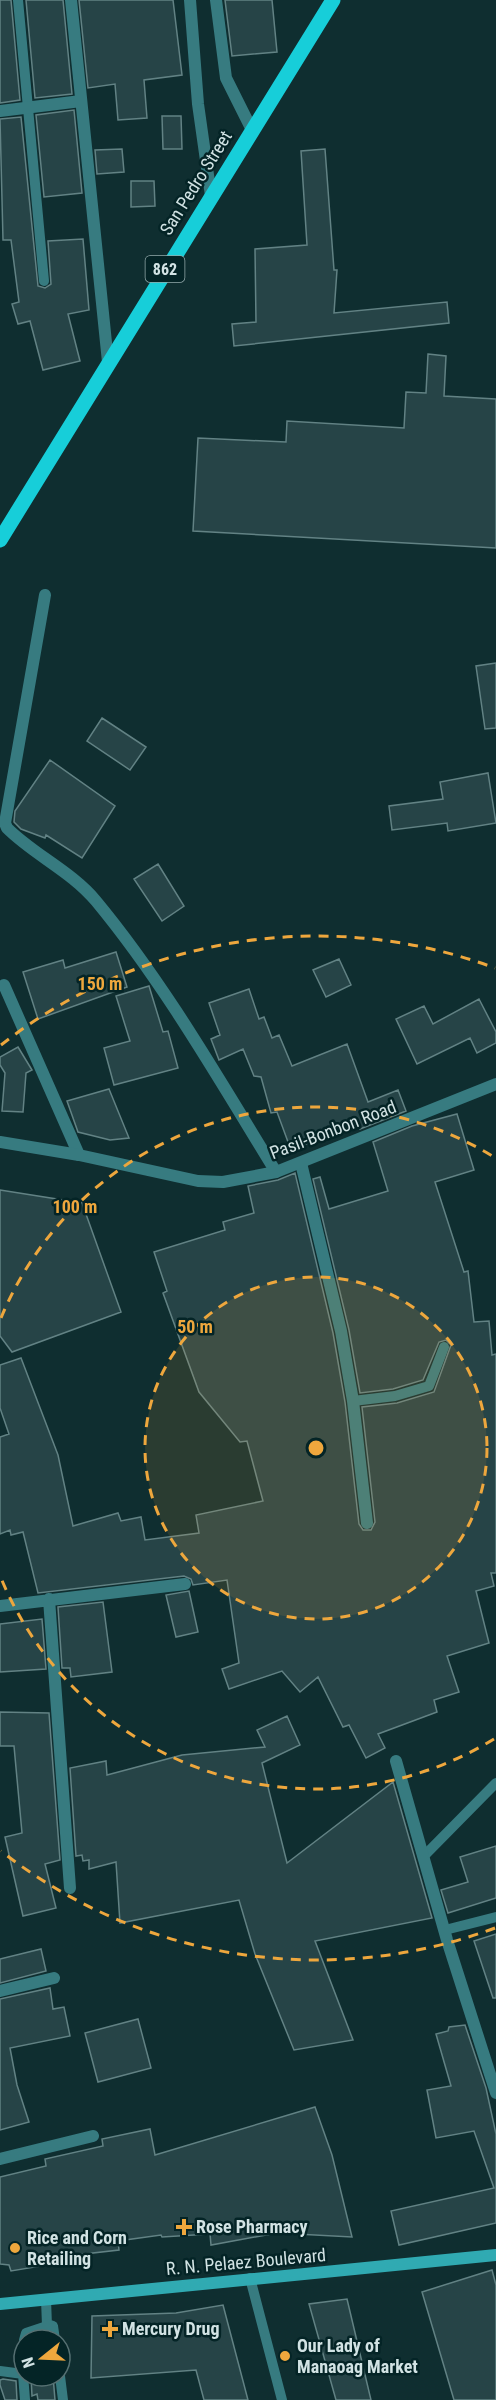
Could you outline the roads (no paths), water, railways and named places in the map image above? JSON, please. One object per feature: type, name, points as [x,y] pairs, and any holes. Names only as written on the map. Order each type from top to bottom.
[{"type":"main road","name":"San Pedro Street","points":[[2,532],[333,0]]},
{"type":"main road","name":"R. N. Pelaez Boulevard","points":[[0,2304],[496,2255]]},
{"type":"street","points":[[70,0],[108,362]]},
{"type":"street","points":[[190,0],[198,104],[211,196]]},
{"type":"street","points":[[216,0],[226,78],[252,130]]},
{"type":"street","points":[[0,111],[81,101]]},
{"type":"street","points":[[45,595],[5,823],[7,828],[53,862],[95,899],[205,1057],[276,1172]]},
{"type":"street","points":[[4,985],[79,1155]]},
{"type":"street","name":"Pasil-Bonbon Road","points":[[0,1142],[79,1155],[198,1181],[223,1182],[276,1172],[496,1084]]},
{"type":"street","points":[[301,1163],[341,1331],[353,1401],[367,1523]]},
{"type":"street","points":[[0,1606],[185,1584]]},
{"type":"street","points":[[49,1599],[70,1888]]},
{"type":"street","points":[[396,1761],[445,1930],[496,2093]]},
{"type":"street","points":[[0,1991],[54,1978]]},
{"type":"street","points":[[0,2159],[93,2136]]},
{"type":"lane","points":[[18,0],[44,281]]},
{"type":"lane","points":[[353,1401],[395,1396],[429,1386],[444,1347]]},
{"type":"lane","points":[[424,1856],[496,1783]]},
{"type":"lane","points":[[445,1930],[496,1917]]},
{"type":"lane","points":[[250,2278],[282,2400]]},
{"type":"lane","points":[[46,2299],[47,2326]]},
{"type":"lane","points":[[41,2328],[47,2326],[53,2326],[53,2328]]},
{"type":"place","name":"Rose Pharmacy","points":[[184,2227]]},
{"type":"place","name":"Rice and Corn Retailing","points":[[15,2248]]},
{"type":"place","name":"Mercury Drug","points":[[110,2329]]},
{"type":"place","name":"Our Lady of Manaoag Market","points":[[285,2356]]}]
